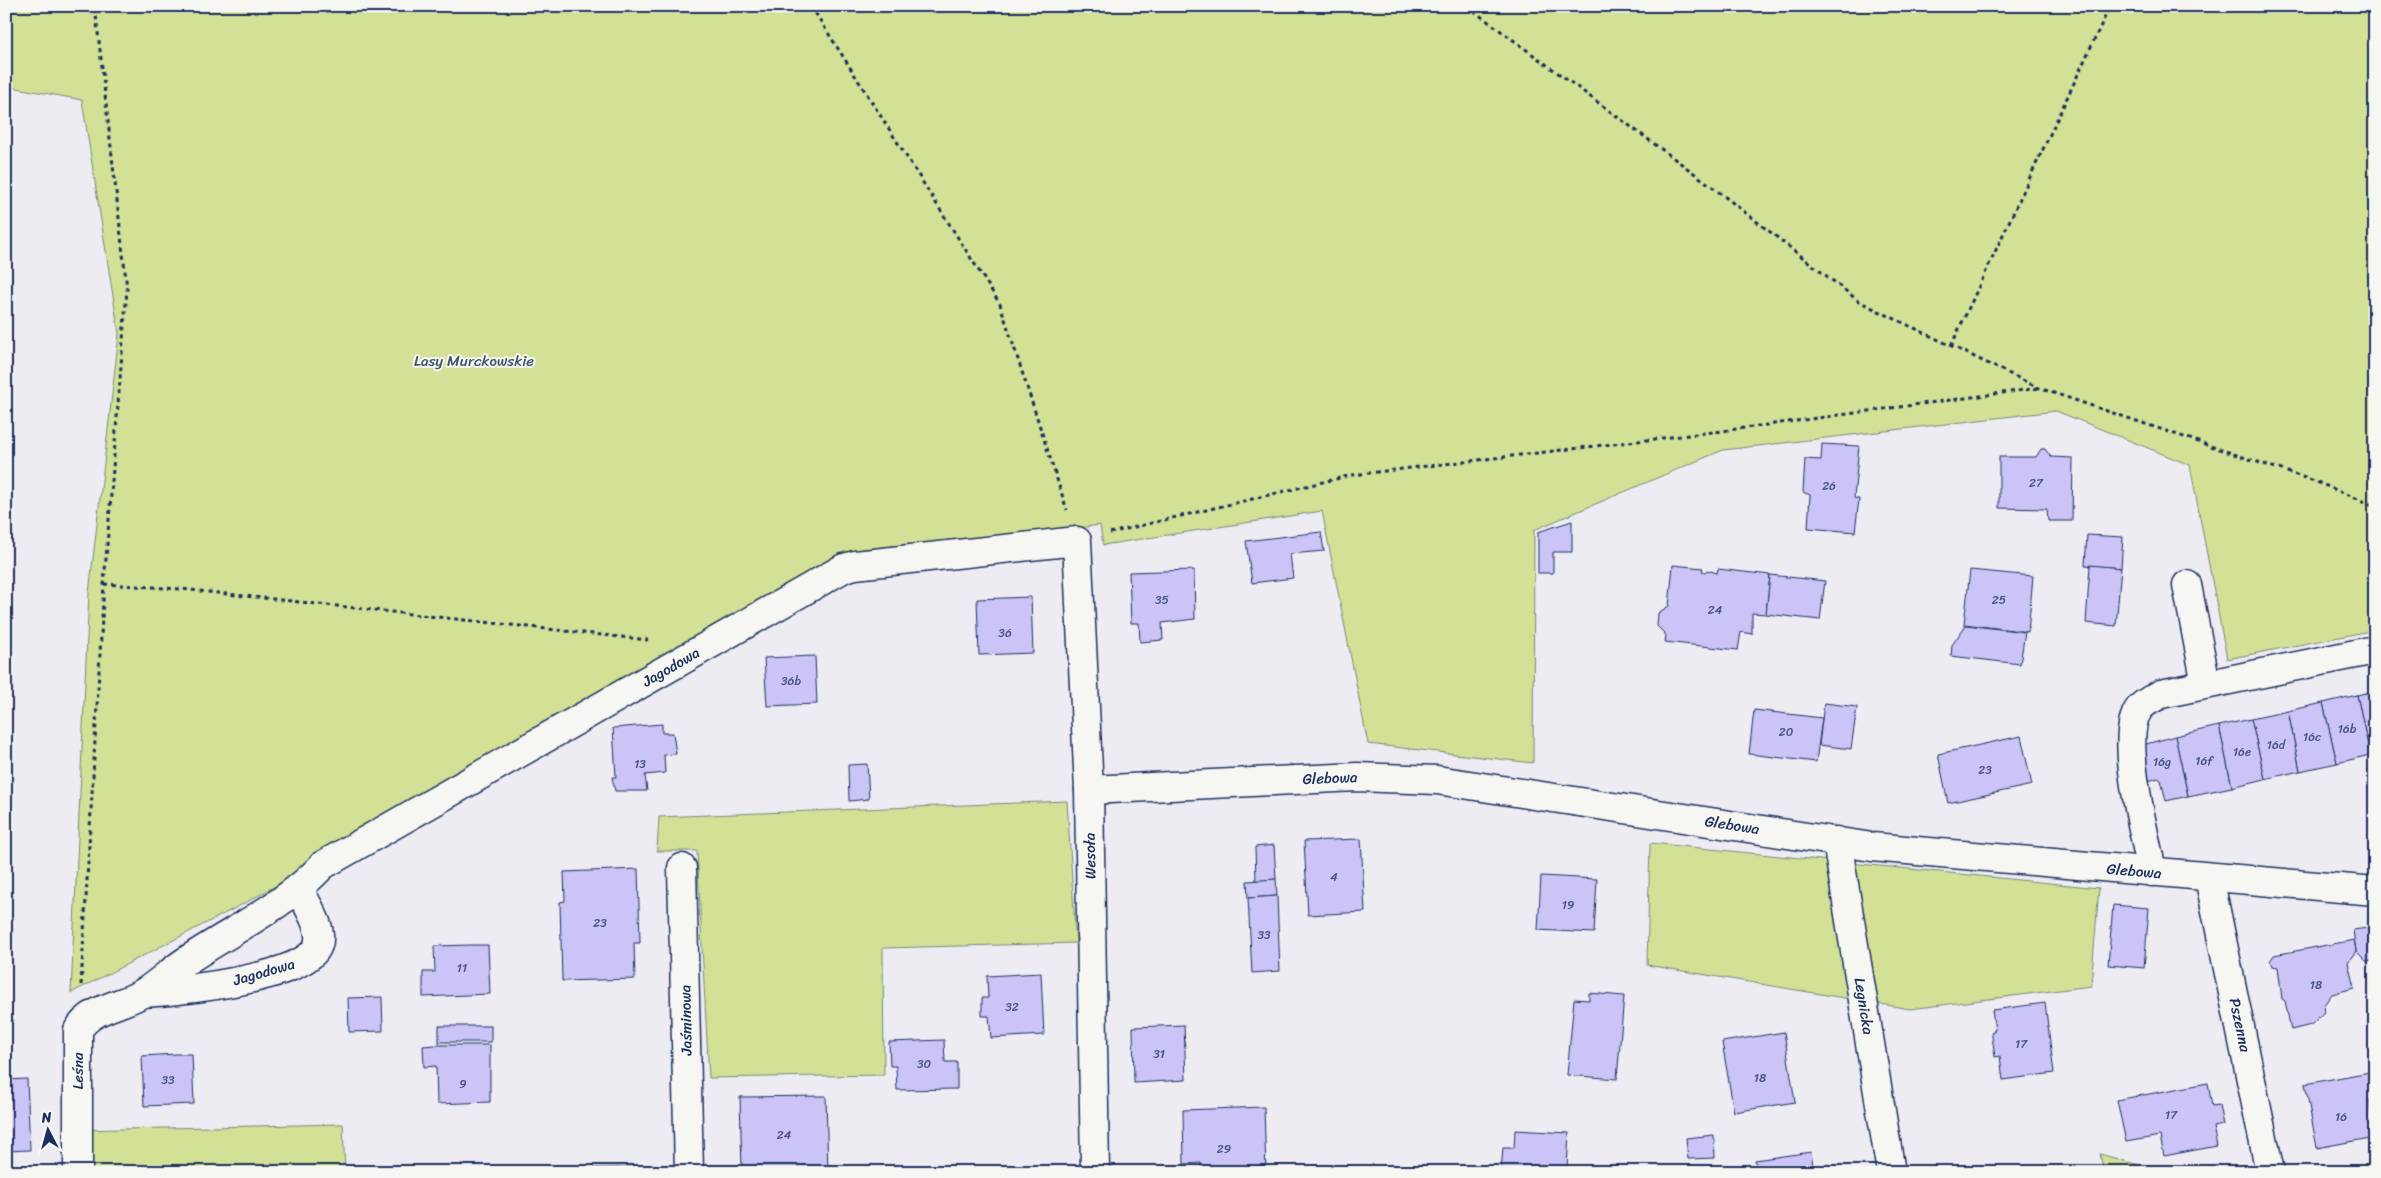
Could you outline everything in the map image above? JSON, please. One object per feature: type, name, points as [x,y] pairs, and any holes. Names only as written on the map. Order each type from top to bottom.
[{"type":"street","name":"Wesoła","points":[[1077,541],[1089,790],[1095,1172]]},
{"type":"street","name":"Jagodowa","points":[[78,1030],[95,1013],[142,993],[186,960],[299,889],[323,865],[844,568],[865,564],[1077,541]]},
{"type":"street","points":[[2187,585],[2206,684]]},
{"type":"street","points":[[2152,872],[2132,767],[2131,748],[2134,720],[2139,709],[2161,694],[2375,650]]},
{"type":"street","name":"Glebowa","points":[[1089,790],[1357,776],[1437,780],[1872,847],[2209,878],[2375,891]]},
{"type":"street","name":"Legnicka","points":[[1837,841],[1891,1172]]},
{"type":"street","name":"Jaśminowa","points":[[682,868],[689,1172]]},
{"type":"street","name":"Pszenna","points":[[2209,878],[2270,1172]]},
{"type":"street","name":"Jagodowa","points":[[142,993],[195,990],[267,974],[298,964],[318,948],[320,939],[319,931],[299,889]]},
{"type":"street","name":"Leśna","points":[[78,1030],[78,1172]]},
{"type":"path","points":[[78,1030],[104,584],[127,289],[95,6]]},
{"type":"path","points":[[811,6],[1000,304],[1077,541],[1352,475],[1712,432],[2038,388]]},
{"type":"path","points":[[1467,6],[1706,182],[1860,302],[2038,388],[2317,482],[2375,506]]},
{"type":"path","points":[[1951,346],[2110,6]]},
{"type":"path","points":[[104,584],[190,590],[657,641]]},
{"type":"green space","name":"Lasy Murckowskie","points":[[6,6],[2375,6],[2375,630],[2227,659],[2190,465],[2056,411],[1723,450],[1534,530],[1533,763],[1368,744],[1322,511],[1103,545],[1100,525],[1049,532],[861,549],[693,643],[412,809],[245,903],[71,993],[89,593],[119,334],[82,100],[6,86]]},
{"type":"green space","points":[[1067,801],[1076,943],[883,948],[884,1075],[709,1078],[697,851],[657,851],[659,817]]},
{"type":"green space","points":[[1650,843],[2099,888],[2091,986],[1910,1009],[1647,965]]},
{"type":"green space","points":[[343,1124],[345,1172],[78,1172],[79,1130]]},
{"type":"green space","points":[[2100,1154],[2164,1172],[2104,1172]]},
{"type":"building","points":[[1822,444],[1859,446],[1854,498],[1859,499],[1855,532],[1808,528],[1810,495],[1803,492],[1805,459],[1821,460]]},
{"type":"building","points":[[2041,449],[2045,449],[2051,457],[2073,458],[2072,521],[2048,521],[2047,509],[1999,508],[1999,457],[2036,457]]},
{"type":"building","points":[[1572,521],[1572,552],[1553,552],[1553,573],[1538,573],[1538,532]]},
{"type":"building","points":[[1321,532],[1324,551],[1290,554],[1293,578],[1252,583],[1246,541]]},
{"type":"building","points":[[2087,535],[2123,537],[2121,568],[2085,565]]},
{"type":"building","points":[[1673,565],[1703,568],[1702,571],[1705,572],[1707,570],[1717,573],[1718,569],[1770,575],[1766,614],[1752,613],[1752,634],[1741,632],[1738,650],[1665,642],[1666,635],[1657,626],[1658,613],[1669,606]]},
{"type":"building","points":[[2090,565],[2121,568],[2116,626],[2086,623]]},
{"type":"building","points":[[1194,570],[1195,619],[1162,623],[1163,640],[1140,642],[1139,623],[1131,623],[1129,572]]},
{"type":"building","points":[[1970,570],[2033,576],[2028,632],[1964,624]]},
{"type":"building","points":[[1770,575],[1825,581],[1820,620],[1766,614]]},
{"type":"building","points":[[1031,597],[1033,653],[979,655],[977,599]]},
{"type":"building","points":[[1966,625],[2025,632],[2020,664],[1951,656],[1952,645]]},
{"type":"building","points":[[815,656],[817,704],[767,706],[764,658]]},
{"type":"building","points":[[2375,691],[2375,754],[2370,755],[2357,695]]},
{"type":"building","points":[[2357,695],[2370,755],[2337,763],[2323,703]]},
{"type":"building","points":[[1824,703],[1857,707],[1851,749],[1819,745]]},
{"type":"building","points":[[2323,703],[2337,763],[2300,771],[2288,711]]},
{"type":"building","points":[[1754,710],[1822,718],[1816,762],[1749,754]]},
{"type":"building","points":[[2288,711],[2300,771],[2265,779],[2251,719]]},
{"type":"building","points":[[2251,719],[2265,779],[2232,787],[2219,726]]},
{"type":"building","points":[[662,724],[662,733],[673,733],[676,754],[664,755],[665,773],[645,775],[647,791],[615,791],[612,777],[616,777],[613,728]]},
{"type":"building","points":[[2219,726],[2232,787],[2188,796],[2175,736]]},
{"type":"building","points":[[2021,736],[2032,785],[1948,803],[1938,754]]},
{"type":"building","points":[[2175,736],[2188,796],[2166,801],[2161,780],[2158,778],[2148,781],[2139,746]]},
{"type":"building","points":[[867,764],[869,799],[849,801],[848,765]]},
{"type":"building","points":[[1361,839],[1365,912],[1308,915],[1304,841]]},
{"type":"building","points":[[1274,845],[1276,879],[1256,881],[1255,847]]},
{"type":"building","points":[[638,869],[640,943],[634,943],[635,979],[562,981],[560,902],[565,901],[564,872]]},
{"type":"building","points":[[1541,876],[1597,879],[1594,933],[1538,930]]},
{"type":"building","points":[[1276,879],[1277,896],[1248,898],[1247,881]]},
{"type":"building","points":[[1277,896],[1280,971],[1252,973],[1248,898]]},
{"type":"building","points":[[2113,905],[2149,908],[2144,968],[2108,965]]},
{"type":"building","points":[[2375,927],[2375,960],[2367,962],[2356,951],[2353,930]]},
{"type":"building","points":[[2354,940],[2356,951],[2348,962],[2354,988],[2332,994],[2323,1006],[2324,1012],[2311,1025],[2291,1030],[2285,1001],[2282,999],[2278,967],[2272,966],[2270,961],[2274,955]]},
{"type":"building","points":[[488,945],[490,994],[423,997],[423,972],[435,972],[434,946]]},
{"type":"building","points":[[1041,973],[1044,1035],[991,1038],[989,1016],[982,1016],[982,998],[988,998],[987,976]]},
{"type":"building","points":[[1589,993],[1624,996],[1617,1079],[1567,1075],[1574,999],[1589,1000]]},
{"type":"building","points":[[382,997],[383,1031],[349,1032],[348,998]]},
{"type":"building","points":[[2045,1003],[2054,1073],[2003,1080],[2000,1056],[1995,1057],[1991,1032],[1995,1030],[1992,1010]]},
{"type":"building","points":[[1184,1025],[1186,1080],[1134,1083],[1133,1027]]},
{"type":"building","points":[[439,1026],[491,1026],[491,1042],[439,1042]]},
{"type":"building","points":[[1784,1032],[1795,1102],[1734,1112],[1722,1042]]},
{"type":"building","points":[[944,1040],[945,1062],[957,1062],[957,1089],[897,1090],[896,1066],[890,1066],[889,1042]]},
{"type":"building","points":[[490,1045],[490,1102],[437,1104],[436,1066],[424,1067],[423,1046]]},
{"type":"building","points":[[192,1054],[194,1104],[144,1106],[142,1056]]},
{"type":"building","points":[[2375,1071],[2375,1099],[2369,1100],[2375,1137],[2317,1148],[2305,1084]]},
{"type":"building","points":[[27,1079],[30,1150],[6,1151],[6,1080]]},
{"type":"building","points":[[2208,1083],[2212,1106],[2219,1105],[2223,1125],[2213,1127],[2217,1146],[2164,1156],[2160,1136],[2126,1142],[2117,1100]]},
{"type":"building","points":[[826,1096],[828,1172],[742,1172],[740,1097]]},
{"type":"building","points":[[1264,1107],[1266,1172],[1207,1172],[1207,1166],[1201,1167],[1201,1163],[1184,1164],[1183,1110]]},
{"type":"building","points":[[1515,1130],[1569,1133],[1567,1168],[1556,1167],[1556,1172],[1501,1172],[1503,1148],[1514,1148]]},
{"type":"building","points":[[1714,1135],[1715,1158],[1688,1159],[1686,1138]]},
{"type":"building","points":[[1811,1152],[1814,1172],[1757,1172],[1755,1160]]},
{"type":"building","points":[[639,1167],[639,1172],[580,1172],[580,1168]]}]
